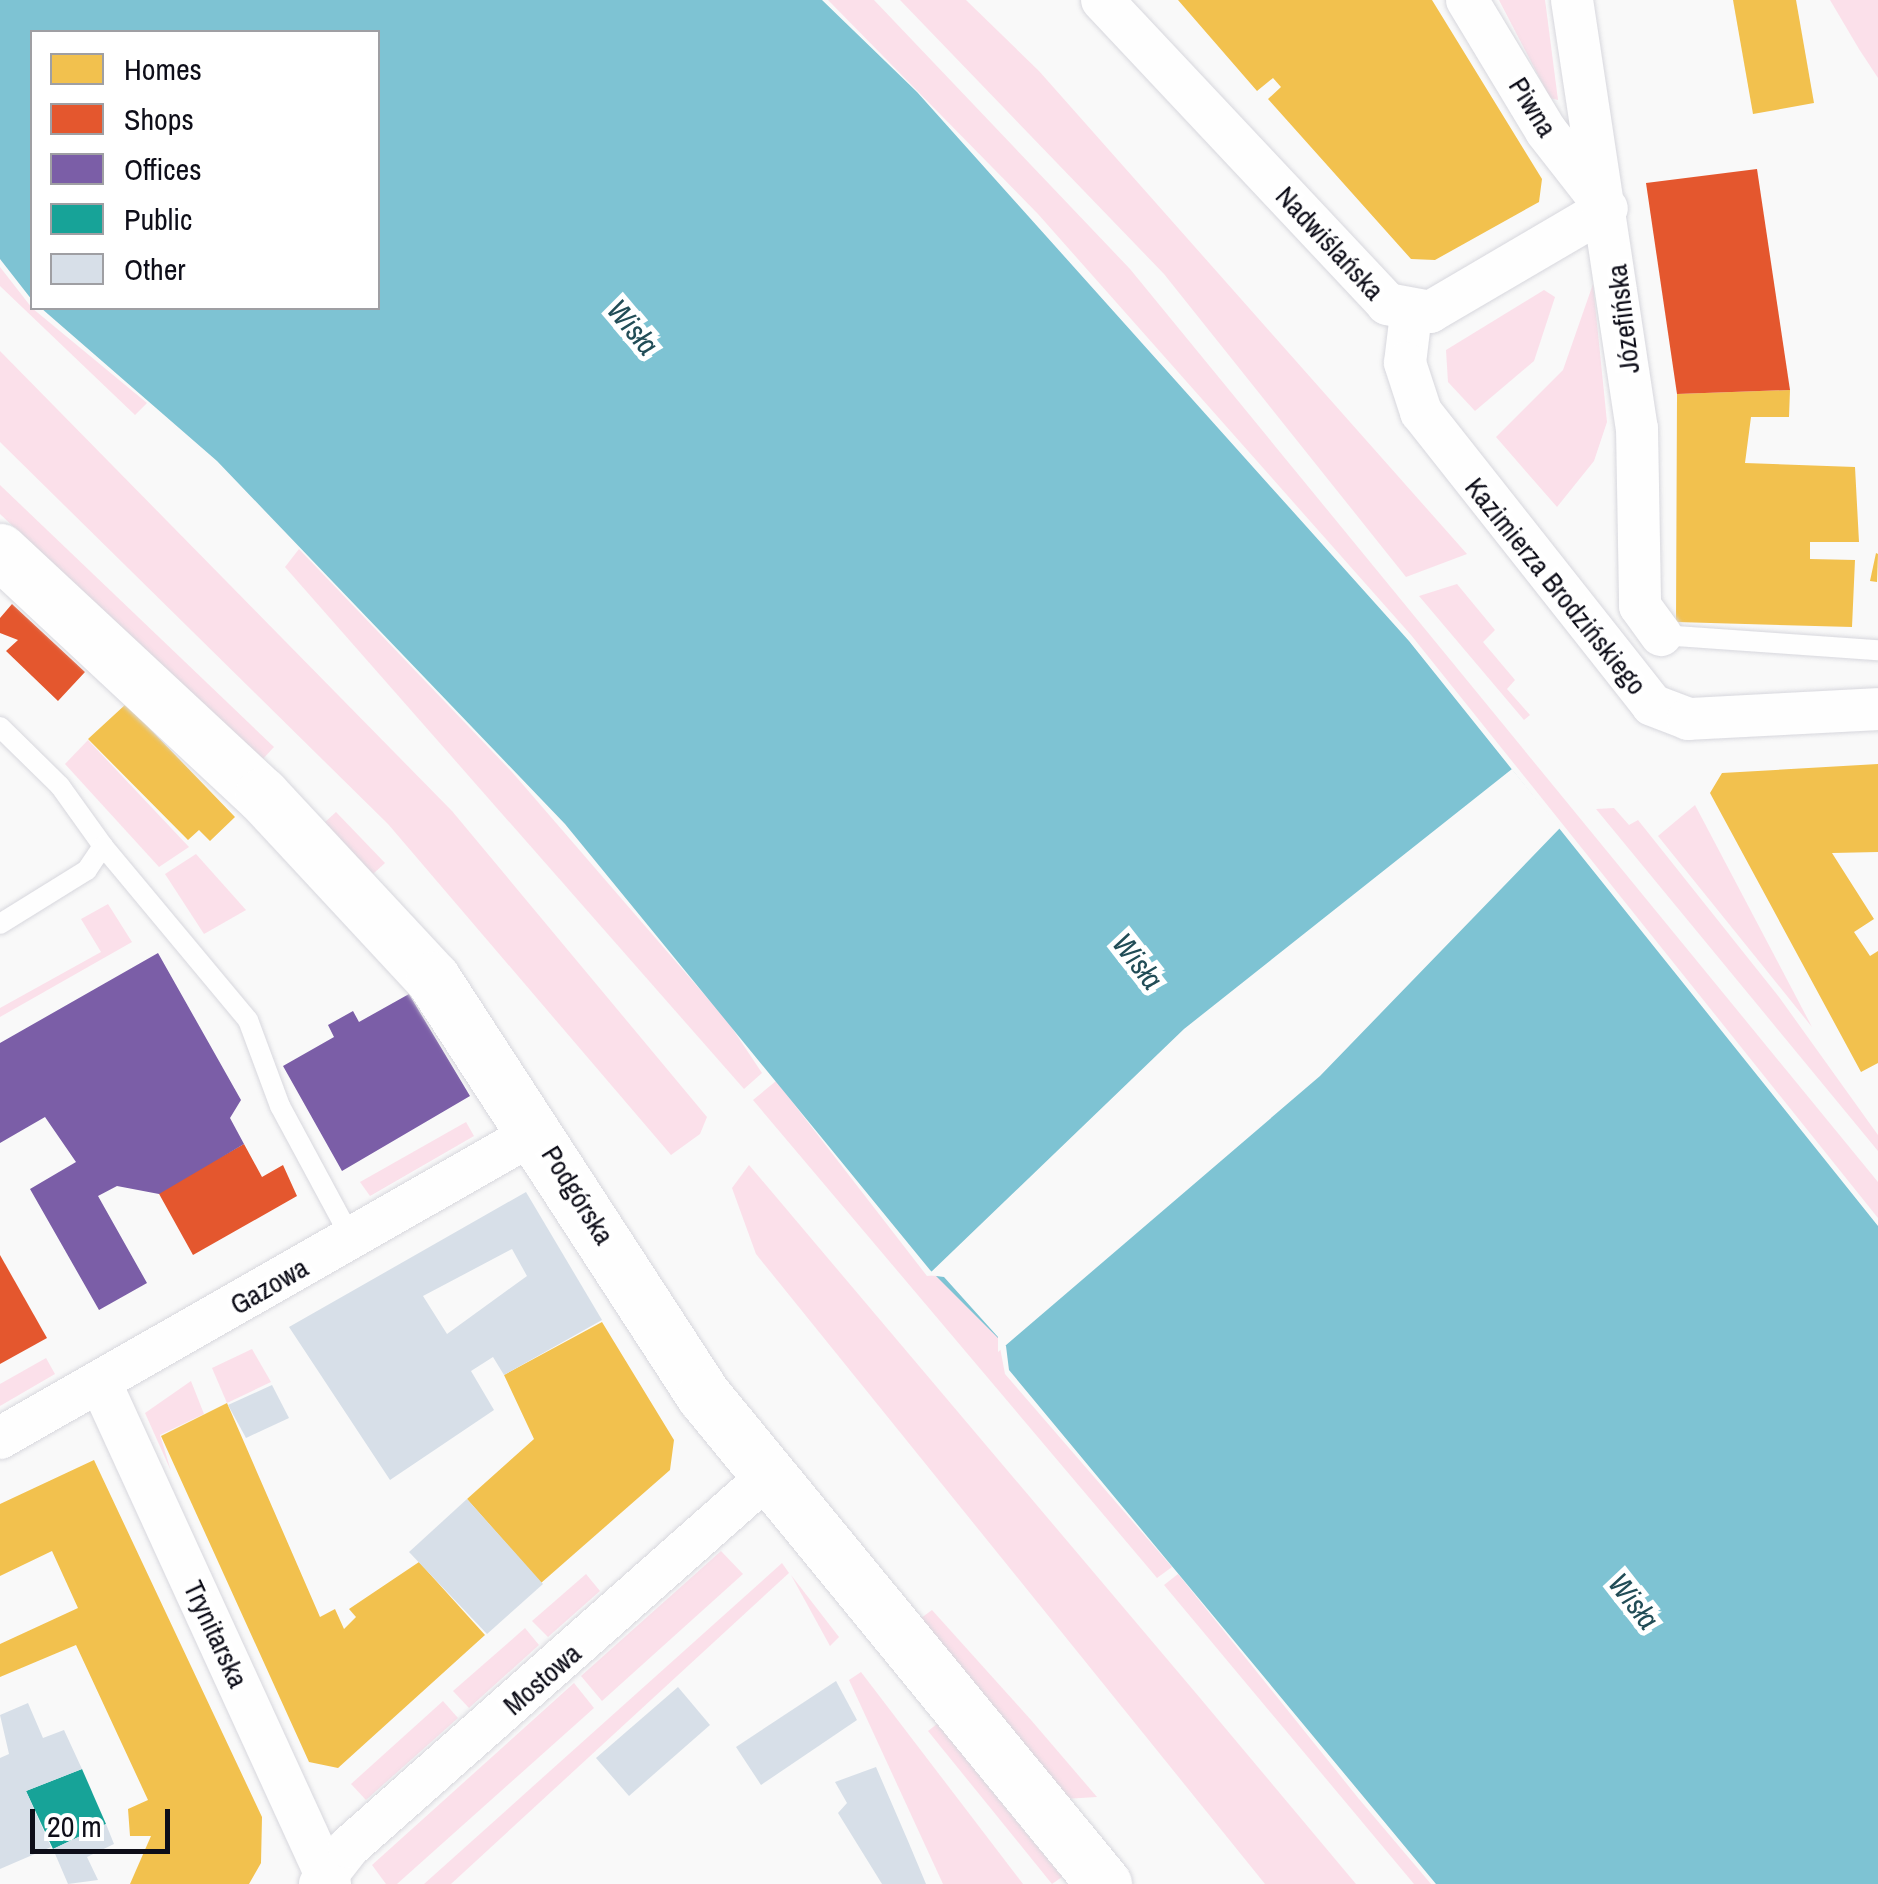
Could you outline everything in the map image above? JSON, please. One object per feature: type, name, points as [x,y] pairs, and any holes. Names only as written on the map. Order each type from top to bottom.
[{"type":"street","name":"Nadwiślańska","points":[[1102,0],[1371,288],[1411,314],[1450,303],[1607,208]]},
{"type":"street","name":"Piwna","points":[[1468,0],[1546,131],[1607,208]]},
{"type":"street","name":"Józefińska","points":[[1572,0],[1607,208],[1637,428],[1640,606],[1662,634]]},
{"type":"street","name":"Kazimierza Brodzińskiego","points":[[1411,314],[1405,363],[1421,412],[1652,705],[1688,720],[1878,708]]},
{"type":"street","name":"Podgórska","points":[[0,550],[262,795],[433,979],[538,1131],[704,1396],[1104,1884]]},
{"type":"street","name":"Gazowa","points":[[0,1438],[101,1384],[538,1131]]},
{"type":"street","name":"Trynitarska","points":[[101,1384],[325,1881]]},
{"type":"street","name":"Mostowa","points":[[325,1881],[767,1477]]},
{"type":"lane","points":[[1662,634],[1878,650]]},
{"type":"lane","points":[[0,727],[60,786],[103,846],[248,1020],[280,1106],[351,1238]]},
{"type":"lane","points":[[0,924],[87,870],[103,846]]},
{"type":"shaded area","points":[[828,0],[874,0],[1130,269],[1878,1182],[1878,1218],[1411,635],[1038,214]]},
{"type":"shaded area","points":[[900,0],[966,0],[1039,71],[1467,554],[1406,577],[1164,274]]},
{"type":"shaded area","points":[[1499,0],[1545,0],[1558,100],[1550,98]]},
{"type":"shaded area","points":[[1830,0],[1878,0],[1878,78],[1859,49]]},
{"type":"shaded area","points":[[0,267],[30,310],[147,403],[135,415],[0,286]]},
{"type":"shaded area","points":[[1593,284],[1607,422],[1594,461],[1557,507],[1496,437],[1563,370]]},
{"type":"shaded area","points":[[1544,290],[1555,297],[1534,361],[1475,411],[1448,382],[1446,350]]},
{"type":"shaded area","points":[[0,351],[452,811],[707,1117],[700,1134],[671,1155],[388,824],[0,442]]},
{"type":"shaded area","points":[[0,485],[274,747],[261,761],[0,514]]},
{"type":"shaded area","points":[[299,549],[512,772],[728,1022],[762,1073],[744,1089],[285,567]]},
{"type":"shaded area","points":[[1457,584],[1495,630],[1483,642],[1515,680],[1507,689],[1530,715],[1524,720],[1419,596]]},
{"type":"shaded area","points":[[88,740],[189,847],[159,867],[65,764]]},
{"type":"shaded area","points":[[1695,805],[1812,1027],[1658,836]]},
{"type":"shaded area","points":[[1614,808],[1629,825],[1638,820],[1779,997],[1878,1135],[1878,1151],[1596,809]]},
{"type":"shaded area","points":[[336,812],[385,863],[373,874],[324,823]]},
{"type":"shaded area","points":[[196,854],[246,910],[204,934],[165,874]]},
{"type":"shaded area","points":[[108,904],[132,942],[0,1017],[0,1008],[101,952],[81,919]]},
{"type":"shaded area","points":[[776,1081],[927,1276],[943,1274],[998,1337],[1005,1374],[1172,1567],[1157,1578],[753,1100]]},
{"type":"shaded area","points":[[466,1122],[474,1136],[370,1196],[360,1182]]},
{"type":"shaded area","points":[[749,1165],[1356,1884],[1265,1884],[756,1254],[732,1188]]},
{"type":"shaded area","points":[[252,1349],[271,1382],[227,1403],[212,1368]]},
{"type":"shaded area","points":[[46,1358],[55,1374],[0,1406],[0,1384]]},
{"type":"shaded area","points":[[191,1381],[204,1414],[160,1435],[171,1471],[145,1413]]},
{"type":"shaded area","points":[[721,1551],[743,1574],[602,1701],[581,1676]]},
{"type":"shaded area","points":[[782,1563],[789,1573],[451,1884],[424,1884]]},
{"type":"shaded area","points":[[586,1574],[600,1591],[548,1637],[532,1621]]},
{"type":"shaded area","points":[[1178,1574],[1431,1884],[1414,1884],[1164,1585]]},
{"type":"shaded area","points":[[791,1575],[839,1637],[830,1646]]},
{"type":"shaded area","points":[[932,1610],[1097,1797],[1065,1799],[917,1621]]},
{"type":"shaded area","points":[[525,1628],[539,1645],[469,1708],[453,1691]]},
{"type":"shaded area","points":[[861,1672],[1023,1884],[943,1884],[849,1680]]},
{"type":"shaded area","points":[[574,1683],[594,1708],[397,1884],[386,1884],[372,1865]]},
{"type":"shaded area","points":[[443,1701],[458,1718],[366,1800],[351,1784]]},
{"type":"shaded area","points":[[937,1724],[1062,1877],[1052,1884],[928,1731]]},
{"type":"water","name":"Wisła","points":[[0,0],[822,0],[917,92],[1409,641],[1878,1226],[1878,1884],[1436,1884],[1009,1370],[1006,1346],[930,1270],[565,824],[217,461],[43,310],[380,310],[380,30],[30,30],[30,297],[0,259]]},
{"type":"pier","points":[[1512,769],[1560,828],[1320,1076],[998,1352],[998,1337],[944,1277],[928,1275],[1184,1029]]},
{"type":"building: Homes","points":[[1178,0],[1432,0],[1542,179],[1539,202],[1435,260],[1411,259],[1268,99],[1281,87],[1273,78],[1257,91]]},
{"type":"building: Homes","points":[[1733,0],[1796,0],[1814,103],[1753,114]]},
{"type":"building: Homes","points":[[1790,390],[1789,417],[1751,417],[1745,463],[1855,467],[1859,542],[1810,542],[1810,559],[1855,560],[1852,627],[1676,622],[1677,394]]},
{"type":"building: Homes","points":[[1878,554],[1877,582],[1870,581]]},
{"type":"building: Homes","points":[[126,704],[235,817],[210,841],[199,830],[188,840],[88,739]]},
{"type":"building: Homes","points":[[1878,764],[1878,852],[1832,853],[1874,919],[1854,932],[1870,956],[1878,951],[1878,1063],[1861,1072],[1710,793],[1722,773]]},
{"type":"building: Homes","points":[[602,1322],[674,1440],[670,1470],[541,1583],[467,1499],[534,1439],[504,1375]]},
{"type":"building: Homes","points":[[227,1403],[320,1617],[335,1609],[344,1629],[356,1617],[349,1609],[419,1562],[485,1635],[338,1768],[309,1762],[161,1436]]},
{"type":"building: Homes","points":[[94,1460],[262,1817],[261,1863],[249,1884],[130,1884],[151,1836],[130,1836],[128,1809],[148,1800],[76,1645],[0,1677],[0,1644],[78,1608],[52,1551],[0,1576],[0,1504]]},
{"type":"building: Shops","points":[[1757,169],[1790,390],[1677,394],[1646,183]]},
{"type":"building: Shops","points":[[12,604],[85,672],[58,701],[6,651],[18,640],[0,633],[0,618]]},
{"type":"building: Shops","points":[[244,1144],[262,1177],[283,1165],[297,1196],[193,1255],[158,1192]]},
{"type":"building: Shops","points":[[0,1255],[47,1338],[0,1364]]},
{"type":"building: Offices","points":[[158,953],[241,1100],[230,1118],[244,1144],[159,1194],[117,1186],[98,1196],[147,1283],[99,1310],[30,1189],[76,1162],[45,1117],[0,1143],[0,1043]]},
{"type":"building: Offices","points":[[409,994],[470,1096],[342,1171],[283,1066],[334,1037],[328,1025],[353,1011],[359,1022]]},
{"type":"building: Public","points":[[82,1769],[106,1824],[53,1849],[26,1791]]},
{"type":"building: Other","points":[[526,1192],[602,1320],[504,1375],[493,1357],[471,1371],[494,1410],[390,1480],[289,1327]],"holes":[[[512,1249],[527,1276],[447,1334],[423,1296]]]},
{"type":"building: Other","points":[[272,1385],[289,1418],[246,1438],[228,1405]]},
{"type":"building: Other","points":[[467,1499],[543,1584],[487,1634],[409,1552]]},
{"type":"building: Other","points":[[836,1681],[857,1720],[761,1785],[736,1747]]},
{"type":"building: Other","points":[[678,1687],[710,1725],[629,1796],[596,1758]]},
{"type":"building: Other","points":[[28,1703],[43,1738],[64,1730],[82,1769],[26,1791],[51,1847],[0,1869],[0,1758],[9,1754],[0,1715]]},
{"type":"building: Other","points":[[876,1767],[926,1884],[882,1884],[838,1813],[847,1803],[835,1782]]},
{"type":"building: Other","points":[[106,1824],[114,1844],[87,1857],[98,1880],[68,1884],[53,1849]]}]
